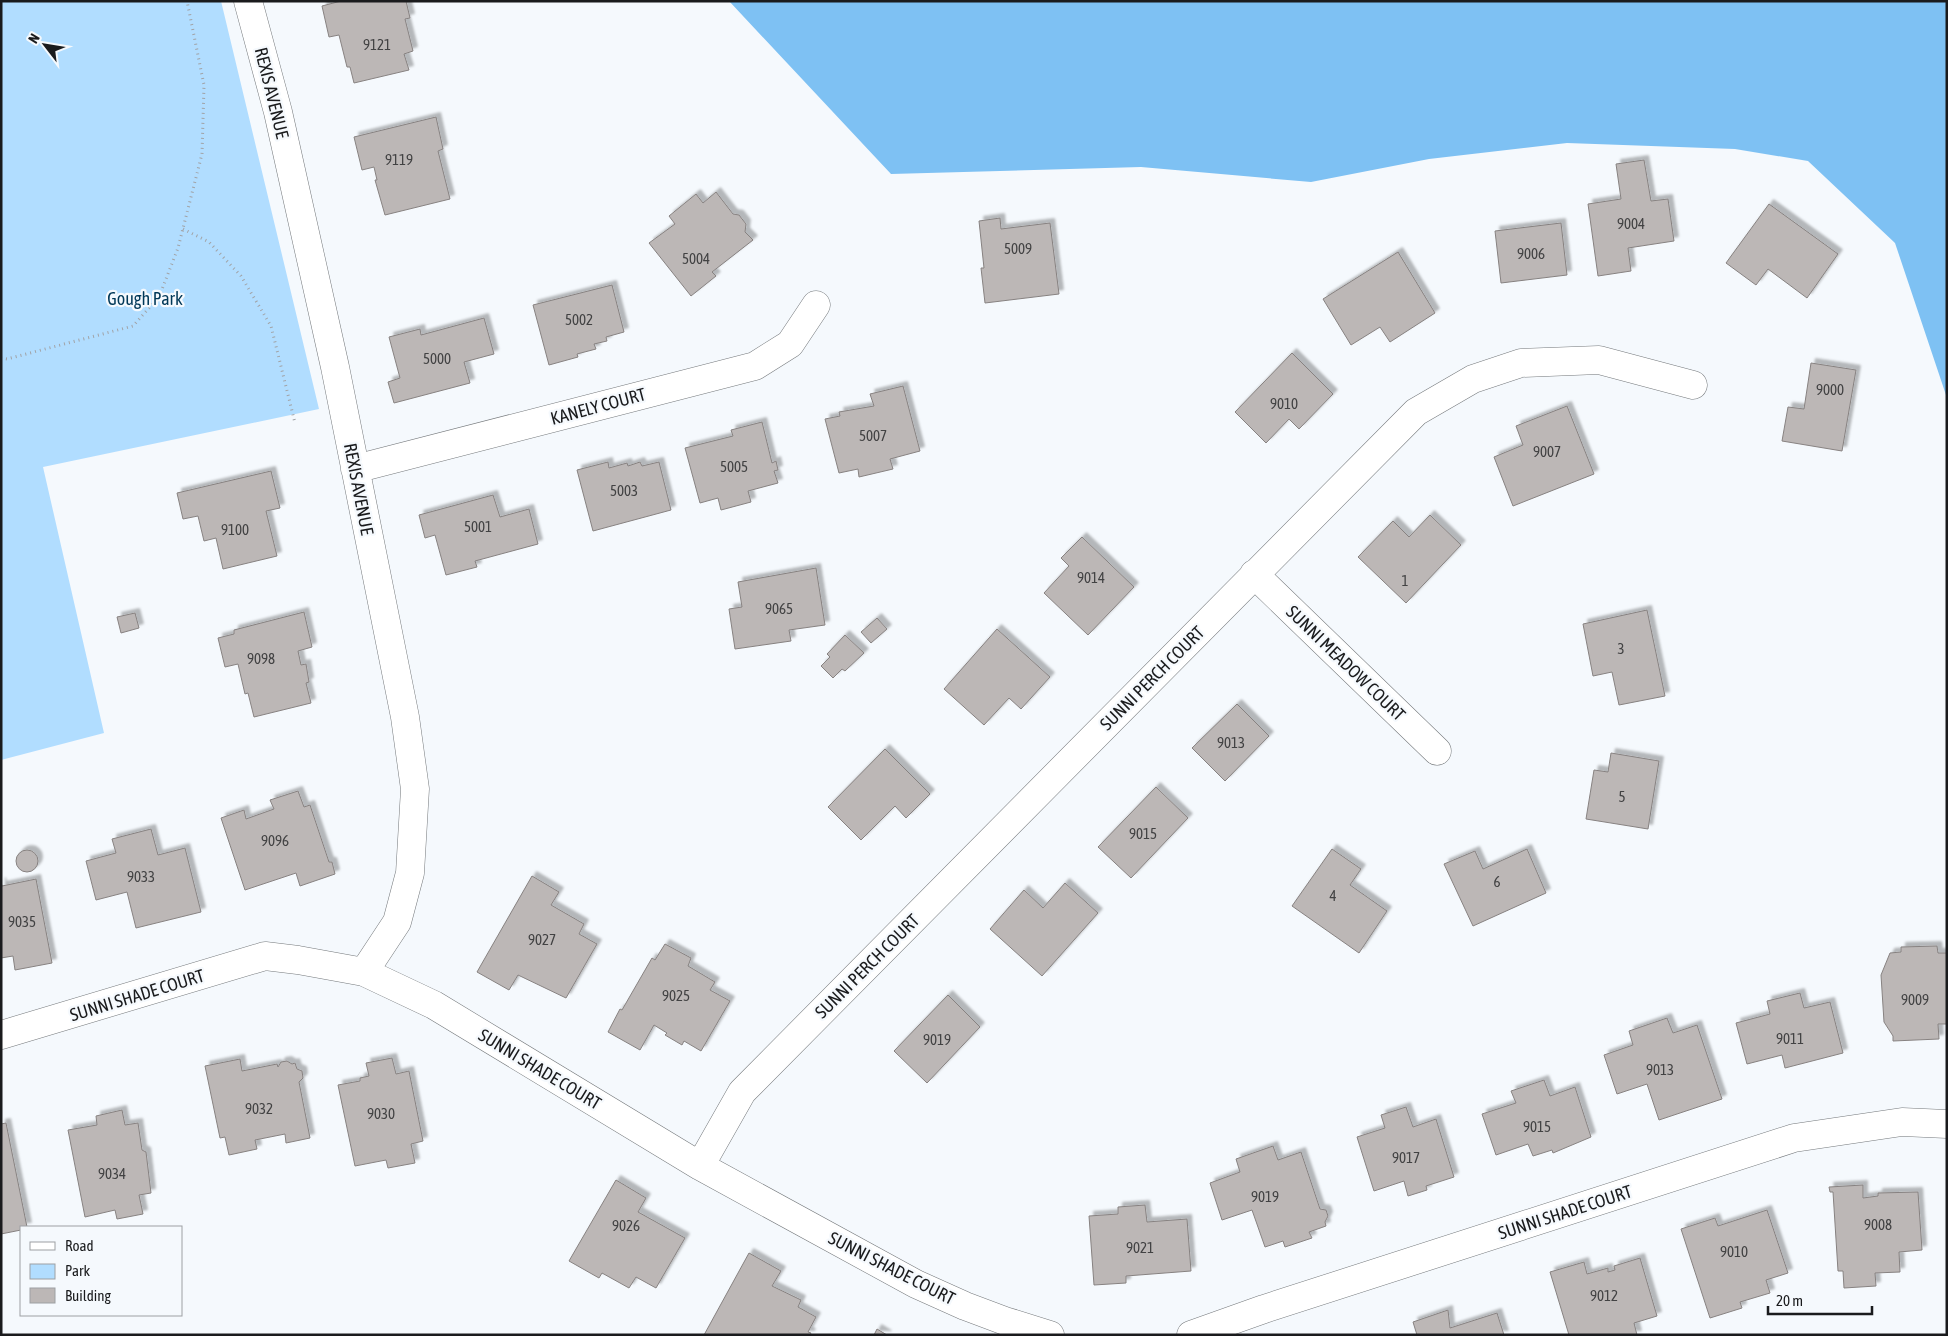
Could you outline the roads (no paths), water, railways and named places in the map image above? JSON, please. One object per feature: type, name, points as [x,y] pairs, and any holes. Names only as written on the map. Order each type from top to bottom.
[{"type":"street","name":"REXIS AVENUE","points":[[248,1],[278,112],[335,367],[405,716],[415,789],[410,873],[397,922],[364,972]]},
{"type":"street","name":"KANELY COURT","points":[[355,469],[755,366],[790,344],[816,306]]},
{"type":"street","name":"SUNNI PERCH COURT","points":[[700,1166],[742,1092],[1416,412],[1473,379],[1521,363],[1599,360],[1693,385]]},
{"type":"street","name":"SUNNI MEADOW COURT","points":[[1254,574],[1437,751]]},
{"type":"street","name":"SUNNI SHADE COURT","points":[[1,1035],[265,956],[364,972],[434,1006],[700,1166],[916,1284],[1004,1321],[1050,1335]]},
{"type":"street","name":"SUNNI SHADE COURT","points":[[1191,1335],[1264,1309],[1794,1138],[1902,1122],[1947,1124]]},
{"type":"park label","name":"Gough Park","points":[[145,298]]}]
